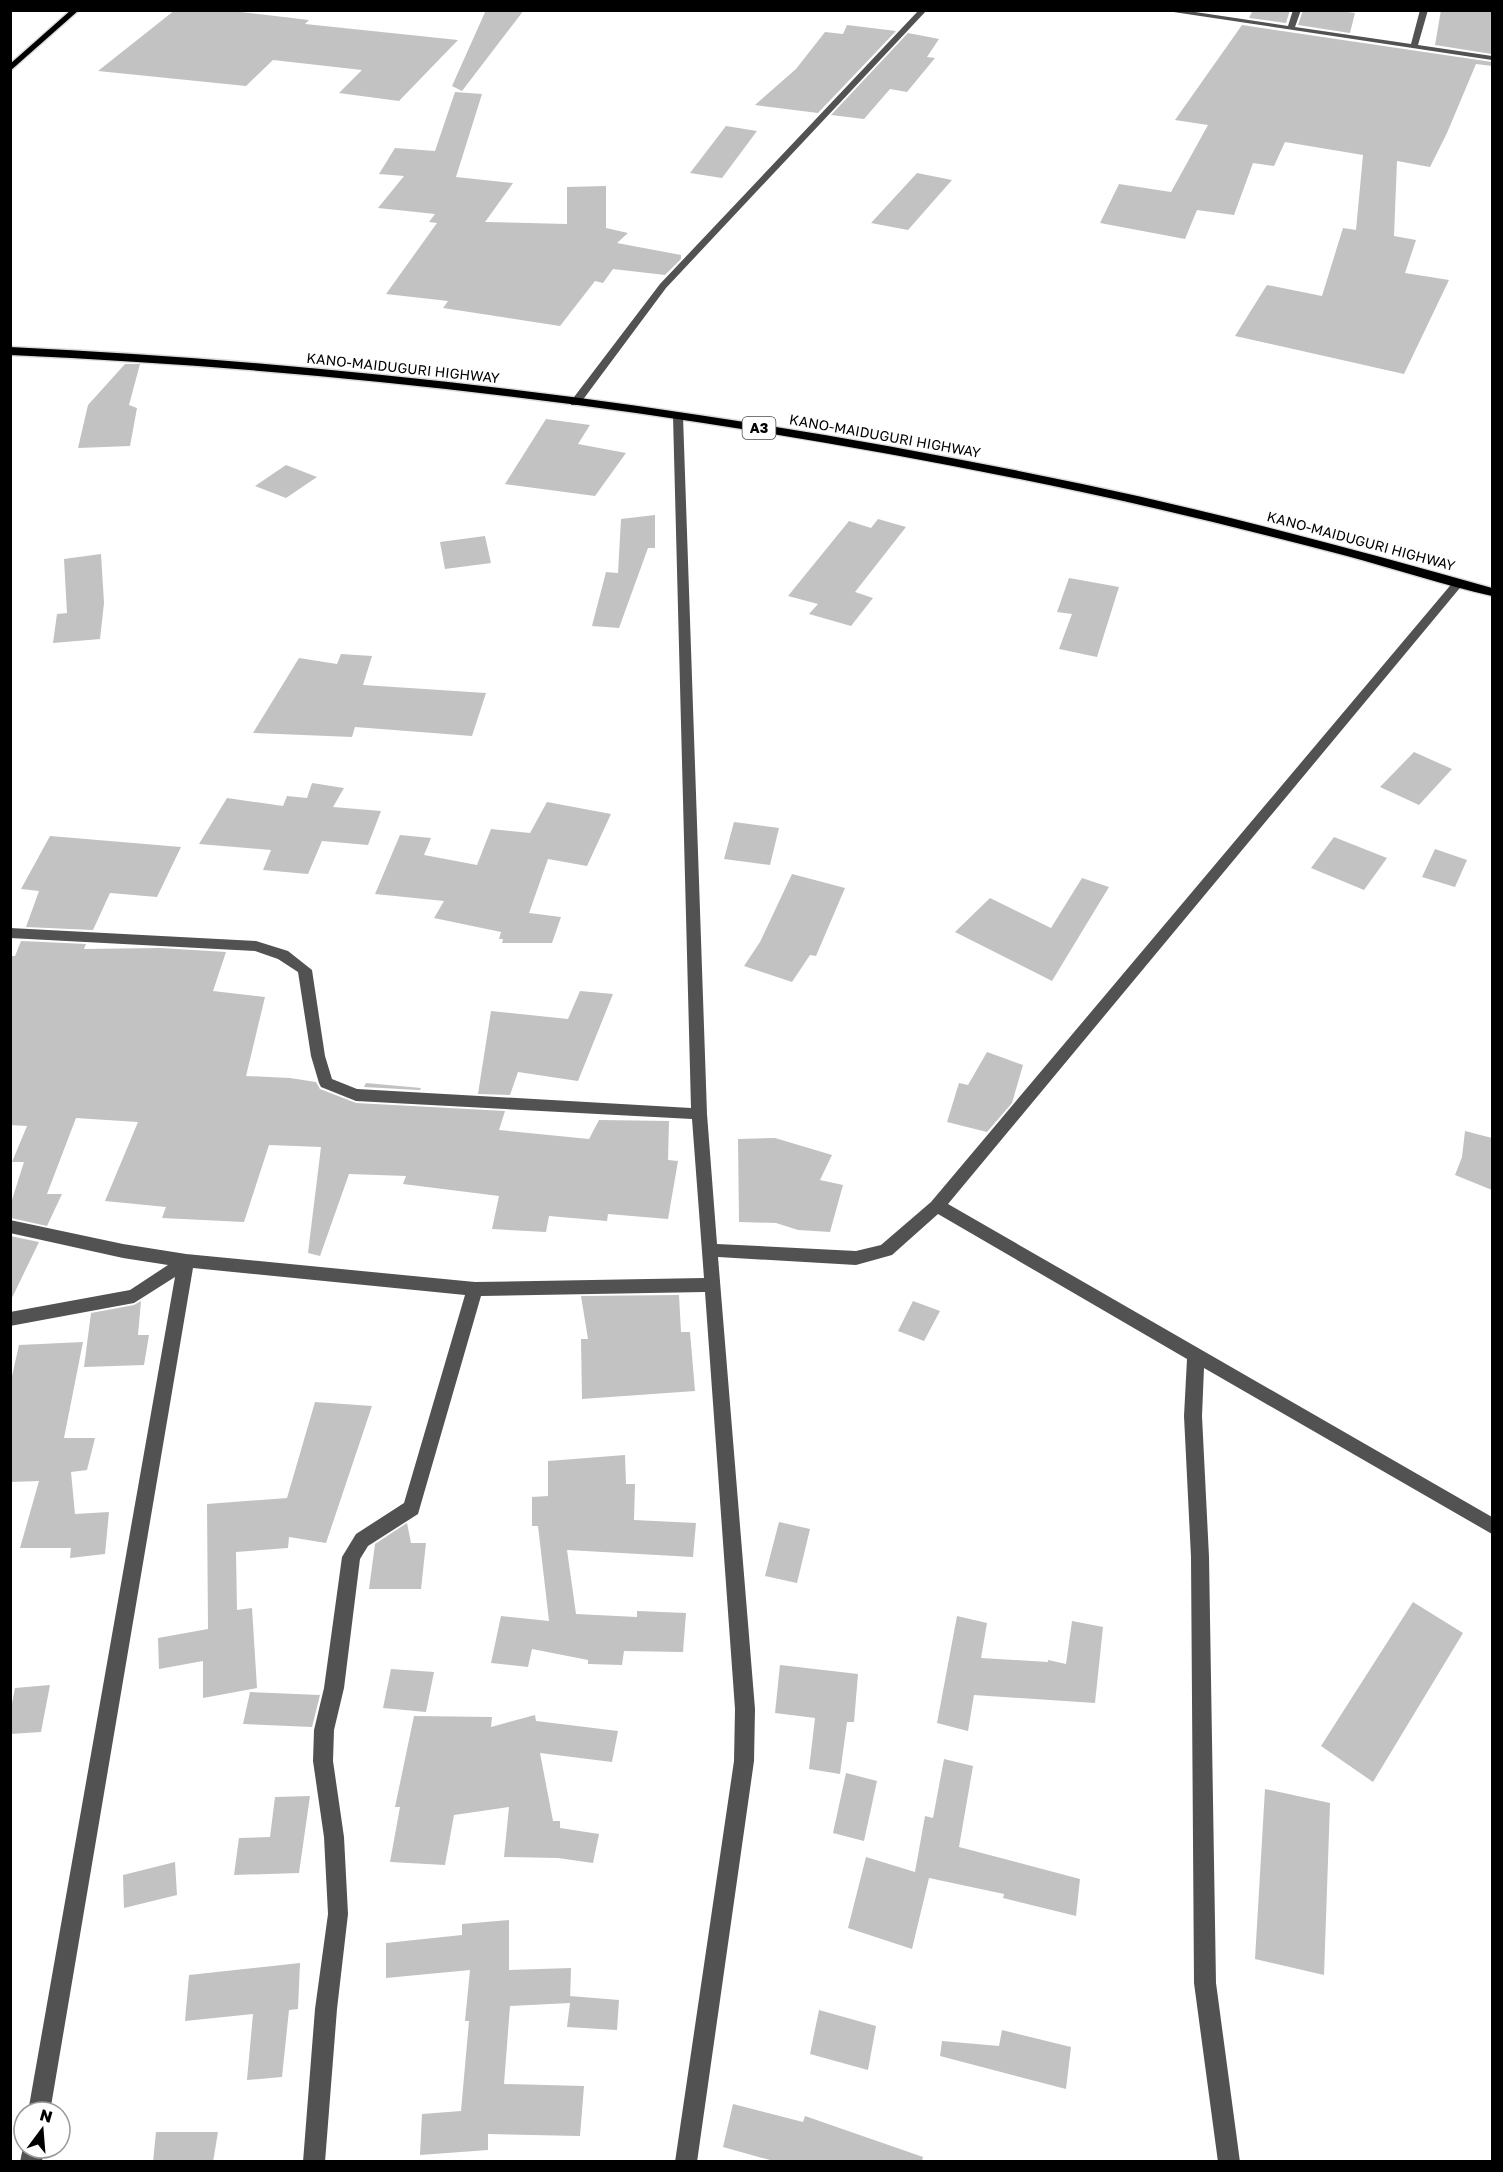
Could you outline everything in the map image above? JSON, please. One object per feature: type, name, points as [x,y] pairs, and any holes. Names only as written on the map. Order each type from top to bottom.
[{"type":"highway","name":"KANO-MAIDUGURI HIGHWAY","points":[[10,351],[96,355],[399,381],[678,416],[873,447],[1044,480],[1193,513],[1492,592]]},
{"type":"main road","points":[[10,69],[76,10]]},
{"type":"street","points":[[575,403],[663,286],[924,10]]},
{"type":"street","points":[[1163,10],[1492,58]]},
{"type":"street","points":[[1291,27],[1297,10]]},
{"type":"street","points":[[1414,46],[1424,10]]},
{"type":"street","points":[[678,416],[699,1114],[745,1709],[744,1761],[686,2162]]},
{"type":"street","points":[[710,1250],[856,1258],[886,1250],[937,1206],[1458,582]]},
{"type":"street","points":[[10,933],[256,946],[282,955],[305,970],[318,1056],[326,1083],[356,1095],[699,1114]]},
{"type":"street","points":[[937,1206],[1492,1526]]},
{"type":"street","points":[[10,1226],[123,1251],[186,1261],[475,1289],[711,1285]]},
{"type":"street","points":[[10,1319],[134,1296],[186,1261]]},
{"type":"street","points":[[41,2100],[186,1261]]},
{"type":"street","points":[[314,2162],[326,2009],[338,1914],[334,1837],[323,1761],[324,1730],[334,1688],[351,1557],[362,1540],[412,1508],[475,1289]]},
{"type":"street","points":[[1196,1355],[1193,1416],[1200,1557],[1205,1983],[1228,2162]]},
{"type":"building","points":[[175,10],[223,10],[309,20],[305,24],[458,40],[399,101],[339,93],[362,70],[273,60],[246,86],[98,71]]},
{"type":"building","points":[[486,10],[524,10],[462,91],[452,86]]},
{"type":"building","points":[[1253,10],[1290,10],[1286,23],[1249,18]]},
{"type":"building","points":[[1303,10],[1335,10],[1355,13],[1350,33],[1298,25]]},
{"type":"building","points":[[1441,10],[1492,10],[1492,54],[1435,45]]},
{"type":"building","points":[[847,25],[896,31],[818,113],[755,105],[796,69],[825,32],[843,34]]},
{"type":"building","points":[[1242,25],[1492,62],[1492,66],[1476,64],[1430,167],[1397,161],[1394,236],[1416,240],[1405,273],[1449,280],[1404,374],[1235,336],[1267,285],[1322,296],[1343,228],[1356,230],[1363,155],[1285,142],[1274,166],[1253,163],[1234,215],[1197,210],[1185,239],[1100,223],[1119,184],[1171,192],[1208,125],[1175,120]]},
{"type":"building","points":[[908,33],[939,39],[927,57],[935,58],[907,92],[890,89],[864,119],[831,115]]},
{"type":"building","points":[[455,92],[482,94],[456,177],[513,183],[485,222],[567,224],[567,187],[606,186],[606,228],[628,233],[617,243],[681,255],[681,259],[665,275],[613,269],[603,283],[595,281],[560,326],[443,308],[448,301],[386,294],[437,223],[429,222],[435,214],[378,208],[404,176],[379,174],[395,148],[435,151]]},
{"type":"building","points":[[726,126],[757,131],[722,178],[690,173]]},
{"type":"building","points":[[917,173],[952,180],[908,230],[871,223]]},
{"type":"building","points":[[125,364],[140,364],[129,405],[137,408],[130,446],[78,448],[88,405]]},
{"type":"building","points":[[546,419],[590,425],[578,444],[626,453],[595,496],[505,484]]},
{"type":"building","points":[[286,465],[317,477],[286,498],[255,486]]},
{"type":"building","points":[[655,515],[655,548],[648,548],[619,628],[592,626],[606,572],[618,573],[621,519]]},
{"type":"building","points":[[878,519],[906,527],[855,592],[873,598],[851,626],[809,614],[818,604],[788,596],[849,521],[871,528]]},
{"type":"building","points":[[485,536],[491,563],[445,569],[440,542]]},
{"type":"building","points":[[101,554],[104,603],[100,639],[53,643],[57,614],[67,613],[64,559]]},
{"type":"building","points":[[1069,578],[1119,587],[1097,657],[1059,649],[1072,614],[1057,612]]},
{"type":"building","points":[[341,654],[372,656],[363,685],[486,693],[472,736],[355,727],[352,737],[253,733],[299,658],[337,664]]},
{"type":"building","points":[[1414,752],[1452,769],[1419,805],[1380,787]]},
{"type":"building","points":[[312,783],[344,788],[333,807],[381,811],[368,845],[322,841],[308,874],[263,870],[271,850],[199,844],[227,798],[283,806],[287,796],[307,798]]},
{"type":"building","points":[[547,802],[611,814],[587,866],[548,859],[529,913],[561,917],[552,943],[502,943],[503,939],[499,939],[501,932],[434,918],[444,901],[375,894],[400,835],[431,838],[424,855],[477,865],[491,829],[530,833]]},
{"type":"building","points":[[734,822],[779,828],[770,865],[724,859]]},
{"type":"building","points":[[50,836],[181,847],[157,897],[110,893],[93,930],[26,927],[39,891],[21,889]]},
{"type":"building","points":[[1334,837],[1387,858],[1364,890],[1311,868]]},
{"type":"building","points":[[1435,849],[1467,860],[1455,887],[1422,877]]},
{"type":"building","points":[[792,874],[845,888],[816,956],[810,955],[792,982],[744,966],[760,942]]},
{"type":"building","points":[[1082,878],[1109,887],[1052,981],[955,932],[990,898],[1051,928]]},
{"type":"building","points":[[21,941],[86,944],[84,949],[160,948],[226,952],[213,991],[265,997],[246,1076],[316,1082],[320,1089],[356,1103],[505,1111],[499,1130],[589,1139],[599,1120],[669,1121],[668,1160],[678,1161],[668,1219],[608,1214],[607,1221],[549,1216],[546,1232],[492,1229],[499,1196],[403,1184],[406,1176],[349,1174],[320,1256],[308,1253],[321,1147],[269,1145],[244,1222],[162,1218],[166,1207],[105,1201],[138,1122],[76,1118],[47,1194],[62,1194],[47,1226],[11,1218],[11,1203],[24,1162],[12,1162],[27,1126],[10,1125],[10,956],[15,956]]},
{"type":"building","points":[[580,991],[613,994],[578,1081],[518,1072],[510,1095],[478,1094],[491,1011],[568,1019]]},
{"type":"building","points":[[987,1052],[1023,1065],[1012,1103],[987,1132],[947,1122],[959,1083],[968,1085]]},
{"type":"building","points":[[366,1083],[421,1088],[420,1090],[436,1091],[364,1087]]},
{"type":"building","points":[[1465,1131],[1492,1138],[1492,1190],[1455,1175],[1462,1157]]},
{"type":"building","points":[[775,1138],[832,1155],[820,1180],[843,1185],[830,1232],[798,1230],[776,1223],[739,1222],[738,1139]]},
{"type":"building","points":[[10,1236],[39,1242],[10,1302]]},
{"type":"building","points":[[679,1295],[681,1332],[690,1332],[695,1391],[582,1399],[581,1339],[588,1339],[581,1296]]},
{"type":"building","points":[[141,1301],[138,1335],[149,1335],[144,1365],[84,1367],[91,1313],[134,1305]]},
{"type":"building","points":[[913,1301],[940,1311],[924,1341],[898,1331]]},
{"type":"building","points":[[83,1342],[64,1438],[95,1438],[87,1470],[71,1472],[75,1514],[109,1512],[105,1554],[70,1558],[71,1548],[20,1548],[39,1481],[10,1482],[10,1385],[19,1345]]},
{"type":"building","points":[[315,1402],[372,1406],[326,1543],[289,1537],[288,1548],[236,1552],[237,1610],[252,1608],[257,1688],[203,1698],[203,1661],[159,1669],[158,1638],[208,1629],[207,1504],[287,1498]]},
{"type":"building","points":[[625,1455],[626,1484],[635,1484],[634,1520],[696,1523],[693,1557],[567,1550],[576,1614],[637,1617],[637,1611],[686,1613],[683,1652],[624,1651],[622,1665],[588,1664],[588,1660],[532,1649],[528,1667],[491,1663],[501,1616],[549,1621],[538,1526],[532,1526],[532,1497],[548,1496],[548,1461]]},
{"type":"building","points":[[779,1522],[810,1529],[797,1583],[765,1576]]},
{"type":"building","points":[[407,1523],[411,1543],[426,1543],[421,1589],[369,1589],[375,1544]]},
{"type":"building","points":[[1413,1602],[1463,1633],[1373,1782],[1321,1746]]},
{"type":"building","points":[[957,1616],[987,1623],[981,1658],[1048,1662],[1048,1660],[1066,1664],[1072,1621],[1103,1627],[1095,1703],[974,1695],[968,1731],[937,1723]]},
{"type":"building","points":[[780,1665],[858,1674],[854,1722],[847,1722],[840,1774],[809,1769],[815,1718],[775,1713]]},
{"type":"building","points":[[391,1669],[434,1672],[426,1712],[383,1708]]},
{"type":"building","points":[[50,1685],[41,1732],[10,1734],[10,1714],[15,1688]]},
{"type":"building","points":[[250,1692],[320,1695],[312,1727],[243,1724]]},
{"type":"building","points":[[535,1715],[536,1721],[618,1731],[612,1762],[540,1753],[553,1821],[560,1821],[560,1828],[599,1834],[593,1863],[558,1858],[504,1857],[509,1807],[454,1815],[445,1865],[390,1862],[400,1807],[395,1807],[414,1716],[492,1717],[491,1727]]},
{"type":"building","points":[[944,1759],[973,1766],[959,1847],[1080,1879],[1076,1916],[1003,1898],[1004,1894],[929,1878],[912,1949],[848,1928],[866,1857],[915,1872],[925,1816],[933,1818]]},
{"type":"building","points":[[846,1773],[877,1781],[864,1841],[833,1833]]},
{"type":"building","points":[[1265,1789],[1330,1803],[1324,1975],[1255,1959]]},
{"type":"building","points":[[310,1796],[299,1873],[234,1875],[239,1838],[270,1837],[275,1797]]},
{"type":"building","points":[[175,1862],[177,1895],[124,1908],[123,1875]]},
{"type":"building","points":[[509,1920],[509,1970],[571,1968],[570,1996],[619,2000],[617,2030],[567,2027],[570,2003],[510,2006],[504,2084],[584,2086],[580,2136],[488,2134],[488,2150],[420,2155],[422,2114],[461,2111],[469,2021],[465,2021],[470,1970],[386,1978],[386,1943],[462,1935],[462,1924]]},
{"type":"building","points":[[300,1963],[298,2009],[289,2010],[282,2077],[247,2080],[253,2014],[185,2021],[189,1975]]},
{"type":"building","points":[[819,2010],[876,2026],[868,2070],[810,2054]]},
{"type":"building","points":[[1002,2030],[1071,2047],[1066,2089],[940,2056],[942,2041],[999,2046]]},
{"type":"building","points":[[733,2104],[803,2122],[805,2116],[923,2157],[922,2161],[777,2162],[723,2147]]},
{"type":"building","points":[[156,2132],[218,2132],[213,2162],[153,2162]]}]
